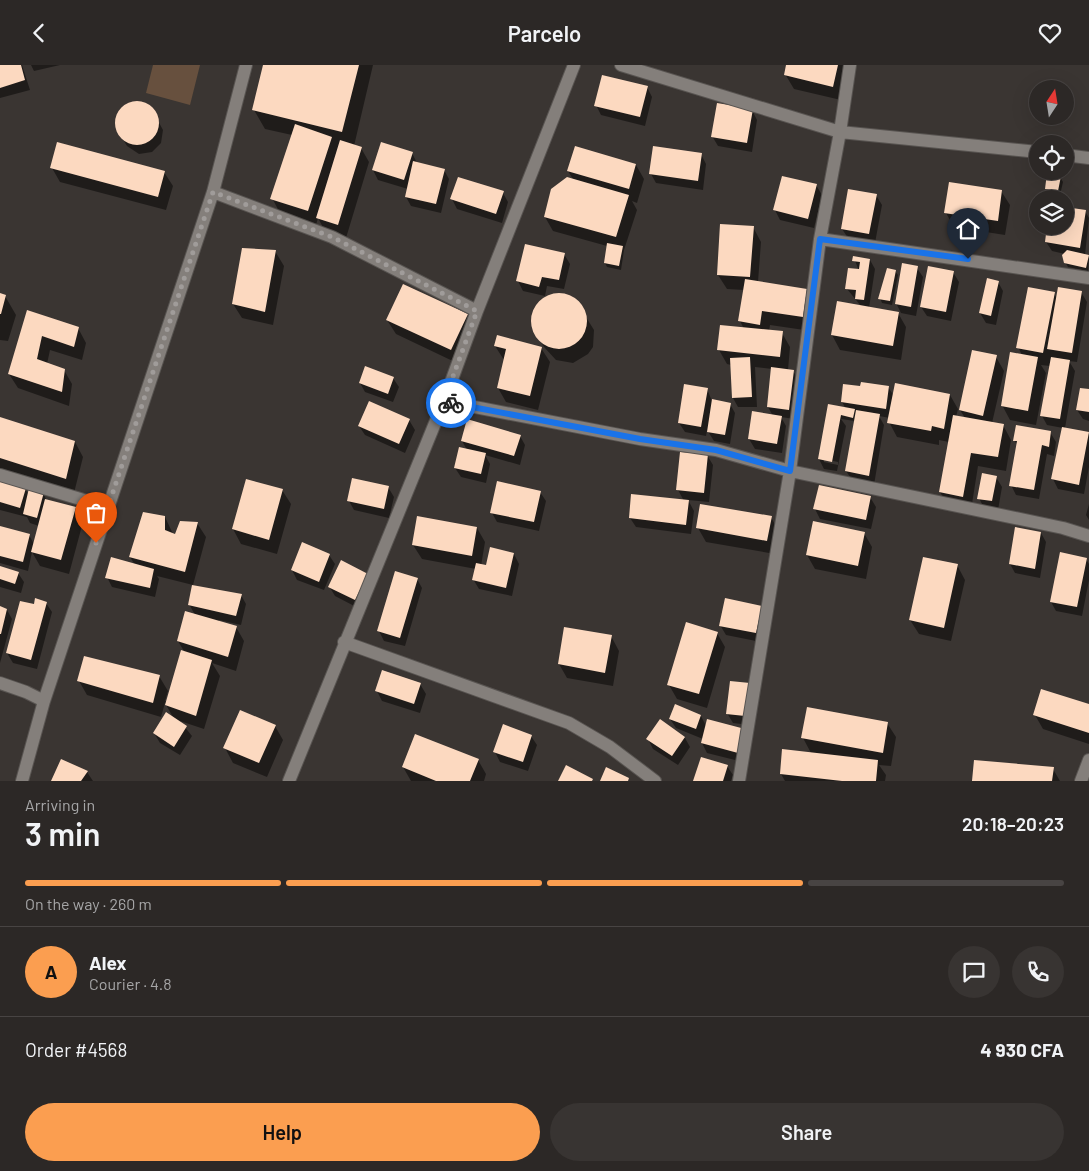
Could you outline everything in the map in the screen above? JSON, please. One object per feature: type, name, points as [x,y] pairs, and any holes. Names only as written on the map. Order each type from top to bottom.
[{"type":"street","points":[[22,781],[44,701],[213,192],[246,65]]},
{"type":"street","points":[[288,781],[444,401],[477,311],[574,65]]},
{"type":"street","points":[[621,65],[840,132],[1029,151]]},
{"type":"street","points":[[739,781],[790,471],[820,239],[840,132],[850,65]]},
{"type":"street","points":[[1074,156],[1089,158]]},
{"type":"street","points":[[213,192],[332,237],[477,311]]},
{"type":"street","points":[[820,239],[1089,278]]},
{"type":"street","points":[[444,401],[640,439],[716,450],[790,471],[1063,528],[1089,536]]},
{"type":"street","points":[[0,475],[107,507]]},
{"type":"street","points":[[344,642],[569,723],[610,747],[655,781]]},
{"type":"street","points":[[0,683],[26,692],[44,701]]},
{"type":"street","points":[[1081,781],[1089,760]]},
{"type":"shaded area","points":[[153,65],[200,65],[190,105],[146,93]]},
{"type":"building","points":[[0,65],[21,65],[25,80],[0,88]]},
{"type":"building","points":[[263,65],[359,65],[342,132],[252,110]]},
{"type":"building","points":[[786,65],[838,65],[833,87],[784,75]]},
{"type":"building","points":[[602,75],[648,86],[640,117],[594,106]]},
{"type":"building","points":[[133,101],[141,101],[153,107],[159,123],[153,139],[141,145],[133,145],[121,139],[115,127],[115,119],[121,107]]},
{"type":"building","points":[[717,103],[753,109],[747,143],[711,137]]},
{"type":"building","points":[[295,124],[332,137],[308,211],[270,199]]},
{"type":"building","points":[[340,140],[362,147],[338,225],[316,218]]},
{"type":"building","points":[[57,142],[165,171],[158,197],[50,168]]},
{"type":"building","points":[[381,142],[413,152],[404,180],[372,170]]},
{"type":"building","points":[[575,146],[636,164],[629,189],[567,171]]},
{"type":"building","points":[[653,146],[702,153],[698,181],[649,174]]},
{"type":"building","points":[[413,161],[445,169],[436,204],[405,197]]},
{"type":"building","points":[[782,176],[817,184],[808,219],[773,210]]},
{"type":"building","points":[[458,177],[504,191],[496,214],[450,199]]},
{"type":"building","points":[[567,177],[629,195],[616,237],[544,217],[551,189]]},
{"type":"building","points":[[1046,180],[1060,180],[1058,190],[1045,189]]},
{"type":"building","points":[[949,182],[1002,190],[998,221],[944,213]]},
{"type":"building","points":[[848,189],[877,194],[869,234],[841,229]]},
{"type":"building","points":[[1074,208],[1086,210],[1080,248],[1045,242],[1046,235],[1074,235]]},
{"type":"building","points":[[720,224],[754,226],[750,277],[717,275]]},
{"type":"building","points":[[607,243],[623,246],[619,266],[604,263]]},
{"type":"building","points":[[525,244],[565,253],[559,280],[542,277],[539,287],[516,281]]},
{"type":"building","points":[[242,248],[276,250],[265,312],[232,304]]},
{"type":"building","points":[[1067,250],[1089,255],[1086,268],[1064,263],[1062,255]]},
{"type":"building","points":[[853,256],[870,259],[864,300],[855,299],[856,290],[845,289],[848,268],[859,269],[860,262],[852,261]]},
{"type":"building","points":[[902,263],[918,266],[911,307],[895,304]]},
{"type":"building","points":[[928,266],[954,271],[946,312],[920,307]]},
{"type":"building","points":[[887,268],[896,270],[890,301],[878,299]]},
{"type":"building","points":[[987,278],[999,281],[991,316],[979,313]]},
{"type":"building","points":[[745,279],[807,289],[803,317],[762,311],[760,325],[738,321]]},
{"type":"building","points":[[403,284],[468,314],[451,350],[386,320]]},
{"type":"building","points":[[1028,287],[1055,292],[1043,353],[1016,348]]},
{"type":"building","points":[[1058,287],[1082,291],[1072,353],[1047,349]]},
{"type":"building","points":[[0,293],[6,295],[1,314],[0,314]]},
{"type":"building","points":[[559,293],[570,295],[579,301],[585,310],[587,321],[585,332],[579,341],[570,347],[559,349],[548,347],[539,341],[533,332],[531,321],[533,310],[539,301],[548,295]]},
{"type":"building","points":[[837,301],[899,312],[893,346],[831,335]]},
{"type":"building","points":[[27,310],[79,327],[74,347],[42,336],[37,359],[65,369],[62,392],[8,374]]},
{"type":"building","points":[[720,325],[783,331],[780,357],[717,350]]},
{"type":"building","points":[[497,335],[542,347],[530,396],[497,388],[506,349],[494,346]]},
{"type":"building","points":[[972,350],[997,355],[983,416],[959,410]]},
{"type":"building","points":[[1010,352],[1038,357],[1028,411],[1001,406]]},
{"type":"building","points":[[750,357],[752,397],[732,398],[730,358]]},
{"type":"building","points":[[1051,357],[1070,360],[1060,419],[1040,416]]},
{"type":"building","points":[[365,366],[394,377],[388,394],[359,383]]},
{"type":"building","points":[[771,367],[794,370],[789,410],[767,407]]},
{"type":"building","points":[[861,382],[889,386],[886,409],[841,402],[843,384],[860,386]]},
{"type":"building","points":[[895,383],[950,394],[944,429],[932,426],[931,431],[887,423]]},
{"type":"building","points":[[684,384],[708,388],[701,427],[678,423]]},
{"type":"building","points":[[1080,388],[1089,389],[1089,412],[1076,410]]},
{"type":"building","points":[[712,399],[731,403],[725,435],[707,432]]},
{"type":"building","points":[[369,401],[410,419],[399,444],[358,426]]},
{"type":"building","points":[[828,404],[855,409],[853,418],[841,415],[832,462],[818,459]]},
{"type":"building","points":[[856,410],[880,414],[869,476],[845,471]]},
{"type":"building","points":[[752,411],[782,416],[777,444],[748,439]]},
{"type":"building","points":[[953,415],[1004,424],[998,457],[971,453],[963,497],[939,492]]},
{"type":"building","points":[[0,417],[75,441],[66,479],[0,458]]},
{"type":"building","points":[[467,419],[521,435],[514,456],[461,441]]},
{"type":"building","points":[[1016,425],[1051,431],[1049,447],[1042,445],[1034,490],[1009,486],[1017,441],[1013,441]]},
{"type":"building","points":[[1062,427],[1089,432],[1079,485],[1051,479]]},
{"type":"building","points":[[459,447],[486,453],[481,474],[454,468]]},
{"type":"building","points":[[680,452],[708,454],[704,493],[676,490]]},
{"type":"building","points":[[982,473],[997,476],[992,501],[977,499]]},
{"type":"building","points":[[352,478],[389,486],[384,509],[347,501]]},
{"type":"building","points":[[246,479],[283,489],[269,540],[232,529]]},
{"type":"building","points":[[0,481],[26,488],[20,508],[0,502]]},
{"type":"building","points":[[497,481],[541,491],[534,522],[490,513]]},
{"type":"building","points":[[819,485],[871,496],[866,520],[813,509]]},
{"type":"building","points":[[29,488],[44,492],[37,518],[23,514]]},
{"type":"building","points":[[631,494],[689,500],[686,525],[629,518]]},
{"type":"building","points":[[45,499],[76,507],[61,560],[31,552]]},
{"type":"building","points":[[700,504],[772,516],[767,541],[696,528]]},
{"type":"building","points":[[143,512],[165,516],[165,530],[175,534],[180,521],[198,522],[185,572],[129,557]]},
{"type":"building","points":[[417,516],[477,527],[472,556],[412,545]]},
{"type":"building","points":[[813,521],[865,532],[858,566],[806,555]]},
{"type":"building","points":[[0,526],[30,534],[23,562],[0,556]]},
{"type":"building","points":[[1015,527],[1041,532],[1035,569],[1009,564]]},
{"type":"building","points":[[302,542],[330,554],[319,582],[291,570]]},
{"type":"building","points":[[490,547],[514,553],[506,588],[472,580],[476,563],[486,565]]},
{"type":"building","points":[[1060,552],[1087,558],[1077,607],[1050,602]]},
{"type":"building","points":[[111,557],[154,569],[150,588],[105,578]]},
{"type":"building","points":[[923,557],[958,564],[944,628],[909,620]]},
{"type":"building","points":[[341,560],[368,574],[355,600],[328,587]]},
{"type":"building","points":[[0,566],[19,572],[15,584],[0,579]]},
{"type":"building","points":[[395,571],[418,578],[400,638],[377,631]]},
{"type":"building","points":[[192,585],[242,594],[236,616],[188,605]]},
{"type":"building","points":[[35,598],[47,602],[31,660],[6,653],[20,601],[34,604]]},
{"type":"building","points":[[725,598],[762,606],[756,633],[719,626]]},
{"type":"building","points":[[0,606],[7,609],[1,634],[0,634]]},
{"type":"building","points":[[185,611],[237,626],[228,657],[177,641]]},
{"type":"building","points":[[686,622],[718,632],[699,694],[667,685]]},
{"type":"building","points":[[564,627],[612,635],[605,673],[558,664]]},
{"type":"building","points":[[181,650],[212,660],[196,716],[165,705]]},
{"type":"building","points":[[84,656],[160,675],[153,703],[77,681]]},
{"type":"building","points":[[382,670],[421,683],[414,704],[375,691]]},
{"type":"building","points":[[730,681],[750,683],[745,716],[726,714]]},
{"type":"building","points":[[1041,689],[1089,704],[1089,733],[1033,715]]},
{"type":"building","points":[[675,704],[701,715],[696,729],[669,719]]},
{"type":"building","points":[[807,707],[888,722],[883,753],[801,738]]},
{"type":"building","points":[[240,710],[276,725],[259,763],[223,748]]},
{"type":"building","points":[[166,712],[187,726],[174,747],[153,733]]},
{"type":"building","points":[[660,719],[685,737],[672,756],[646,739]]},
{"type":"building","points":[[707,719],[745,729],[738,753],[701,743]]},
{"type":"building","points":[[503,724],[532,735],[523,762],[493,752]]},
{"type":"building","points":[[415,734],[479,759],[470,781],[436,781],[402,767]]},
{"type":"building","points":[[782,749],[878,760],[876,781],[842,781],[780,774]]},
{"type":"building","points":[[701,757],[728,765],[723,781],[693,781]]},
{"type":"building","points":[[61,759],[88,771],[81,781],[51,781]]},
{"type":"building","points":[[974,760],[1054,767],[1052,781],[972,781]]},
{"type":"building","points":[[566,765],[593,779],[592,781],[558,781]]},
{"type":"building","points":[[606,767],[629,778],[628,781],[600,781]]},
{"type":"way so far","points":[[96,543],[203,217],[213,192],[332,237],[477,311],[444,401],[451,403]]},
{"type":"route","points":[[451,403],[640,439],[716,450],[790,471],[820,239],[968,259]]}]
